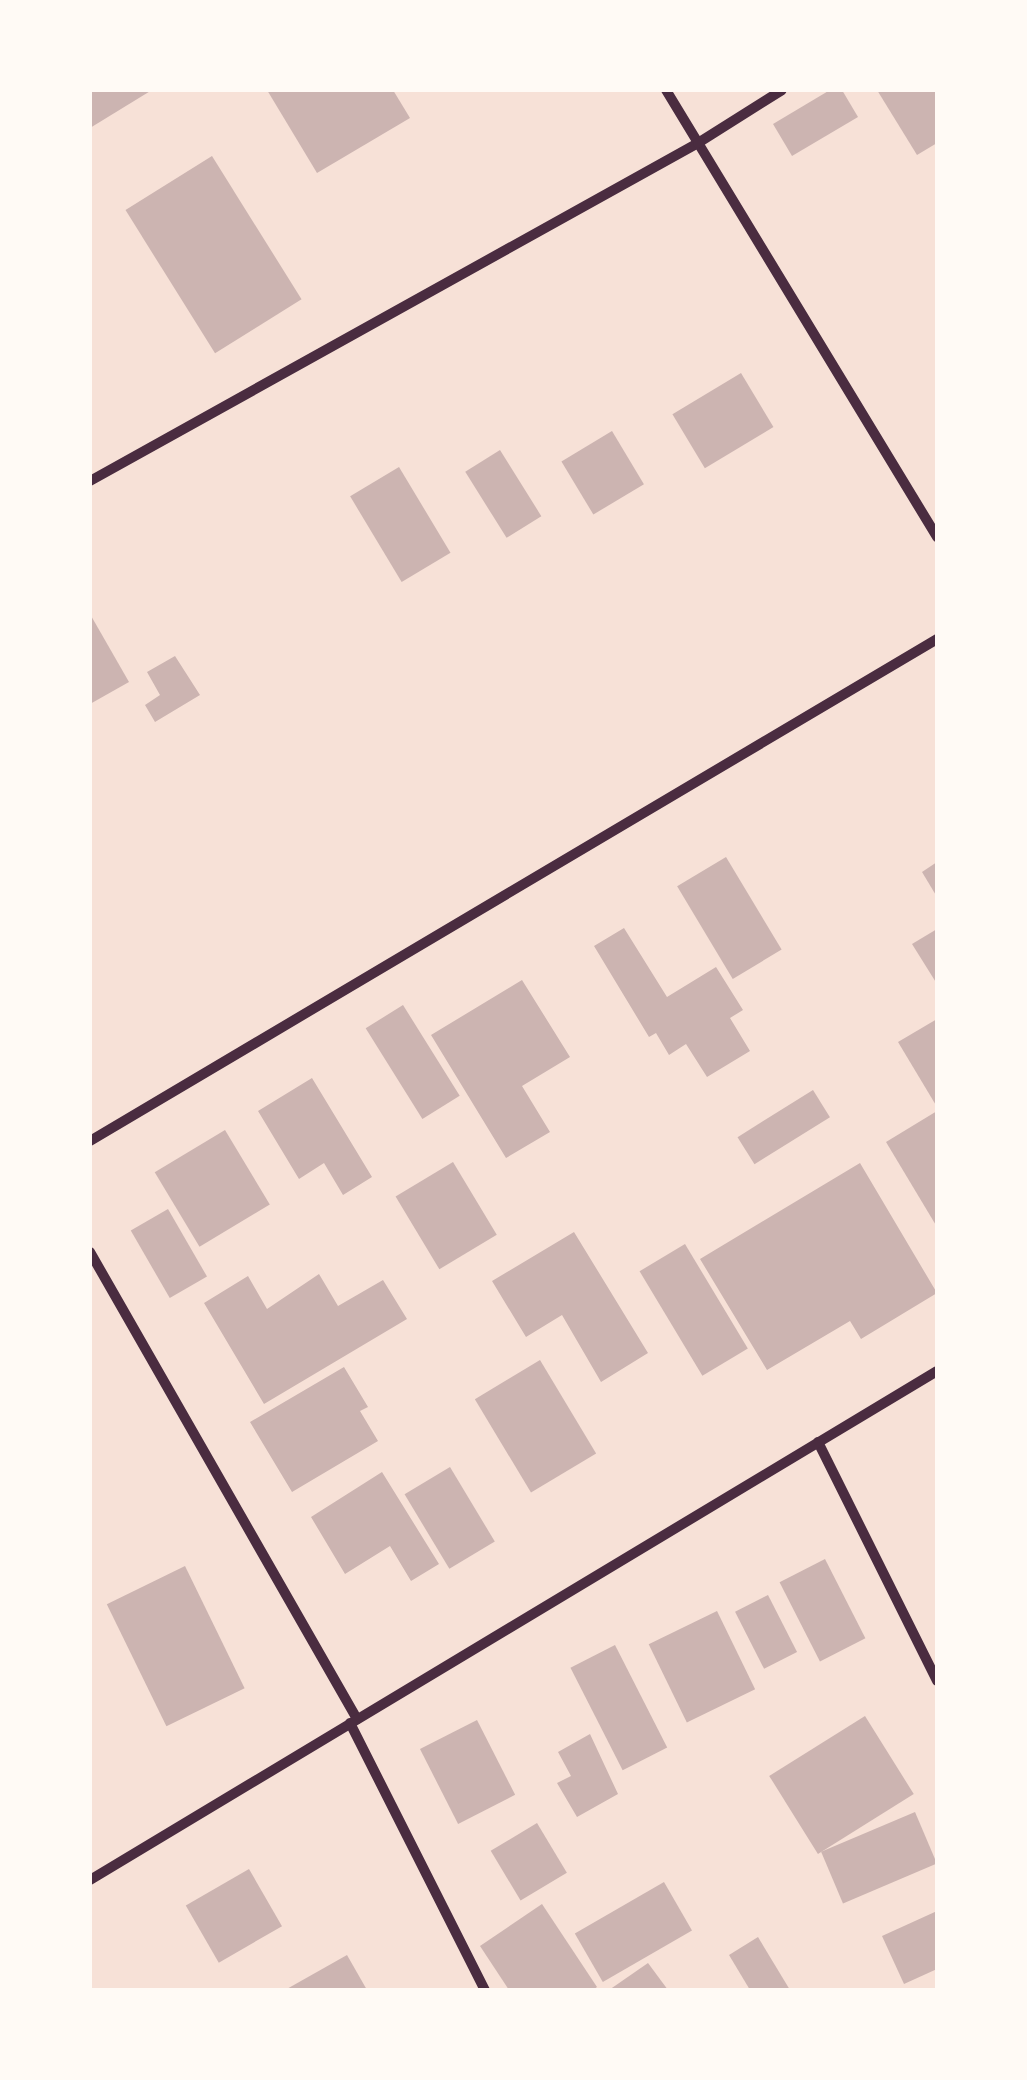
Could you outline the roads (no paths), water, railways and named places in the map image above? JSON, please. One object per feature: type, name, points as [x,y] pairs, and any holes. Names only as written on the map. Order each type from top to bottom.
[{"type":"street","points":[[666,90],[937,537]]},
{"type":"street","points":[[90,481],[698,143],[782,90]]},
{"type":"street","points":[[90,1140],[937,639]]},
{"type":"street","points":[[90,1252],[353,1721],[485,1990]]},
{"type":"street","points":[[90,1880],[937,1370]]},
{"type":"street","points":[[818,1442],[937,1681]]}]
